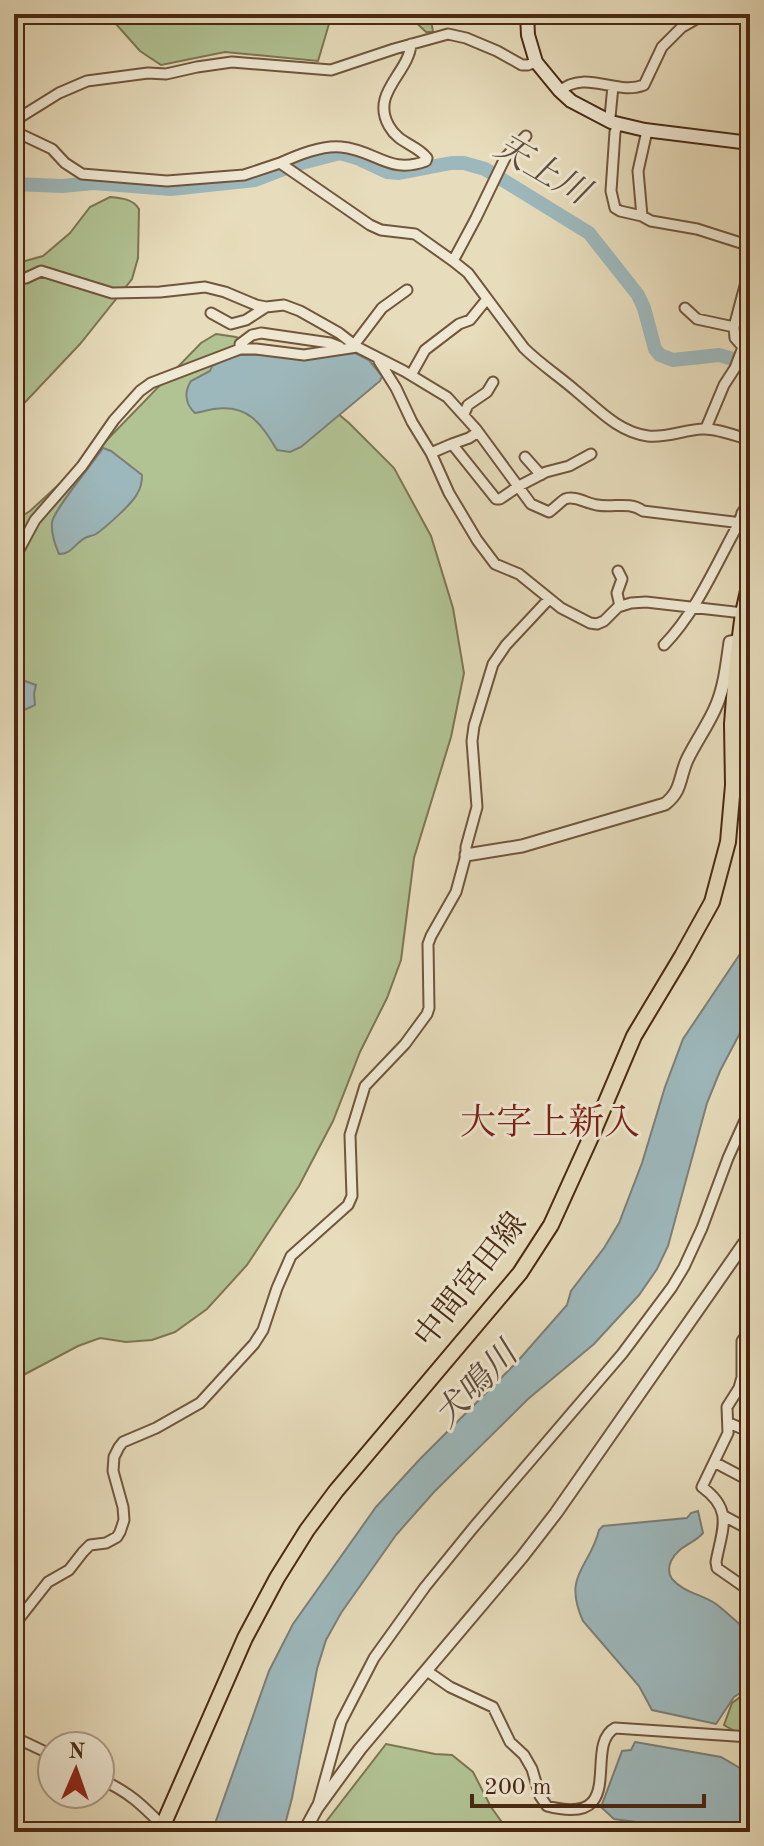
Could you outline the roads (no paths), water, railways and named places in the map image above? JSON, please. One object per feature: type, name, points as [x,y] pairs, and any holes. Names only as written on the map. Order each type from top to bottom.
[{"type":"main road","points":[[527,14],[528,35],[536,62],[571,101],[615,123],[647,131],[750,143]]},
{"type":"main road","name":"中間宮田線","points":[[162,1829],[245,1638],[277,1578],[336,1491],[520,1273],[551,1225],[634,1036],[712,902],[728,842],[733,785],[732,724],[739,640],[750,582]]},
{"type":"street","points":[[560,91],[564,87],[588,81],[634,89],[644,85],[662,47],[682,27],[705,14]]},
{"type":"street","points":[[14,121],[59,93],[87,81],[148,73],[166,74],[232,62],[331,70],[448,34],[476,42],[522,65],[536,62]]},
{"type":"street","points":[[14,131],[52,149],[65,163],[82,174],[129,179],[167,181],[244,175],[337,146],[365,152],[392,165],[413,166],[427,158],[398,138],[385,116],[387,92],[409,54],[411,44]]},
{"type":"street","points":[[613,86],[610,117],[615,123],[612,197],[615,208],[651,221],[750,243]]},
{"type":"street","points":[[642,216],[638,171],[647,131]]},
{"type":"street","points":[[453,261],[505,158],[526,136]]},
{"type":"street","points":[[280,163],[370,225],[381,230],[415,234],[453,261],[468,273],[506,326],[535,359],[621,428],[660,437],[706,428],[750,440]]},
{"type":"street","points":[[706,428],[724,385],[746,348],[735,338],[734,327],[746,296],[750,267]]},
{"type":"street","points":[[14,279],[26,278],[41,271],[112,293],[205,287],[256,305],[284,305],[300,311],[339,333],[351,347]]},
{"type":"street","points":[[14,559],[35,520],[82,466],[114,420],[151,383],[240,349],[304,355],[351,347],[382,308],[407,290]]},
{"type":"street","points":[[411,375],[425,350],[459,324],[470,320],[487,299]]},
{"type":"street","points":[[211,313],[231,324],[246,320],[266,307]]},
{"type":"street","points":[[685,308],[697,319],[734,327]]},
{"type":"street","points":[[240,349],[245,339],[261,333],[330,343],[351,347],[411,375],[447,397],[464,414],[531,504],[549,512],[566,498],[574,498],[593,505],[634,505],[643,511],[745,524]]},
{"type":"street","points":[[377,358],[431,453],[449,493],[495,564],[519,574],[561,608],[590,623],[604,621],[620,606],[646,602],[743,613]]},
{"type":"street","points":[[464,414],[468,405],[487,392],[493,382]]},
{"type":"street","points":[[431,453],[478,432]]},
{"type":"street","points":[[452,444],[496,499],[541,475],[569,466],[591,454]]},
{"type":"street","points":[[525,457],[541,475]]},
{"type":"street","points":[[664,645],[674,635],[745,524],[742,513],[750,501]]},
{"type":"street","points":[[618,571],[622,579],[617,593],[620,606]]},
{"type":"street","points":[[14,1625],[48,1582],[69,1570],[90,1545],[106,1543],[120,1532],[124,1520],[123,1507],[113,1471],[114,1457],[119,1447],[123,1442],[156,1428],[200,1403],[263,1330],[291,1256],[348,1205],[352,1196],[349,1143],[365,1086],[405,1044],[429,1008],[428,944],[456,892],[466,855],[477,807],[472,741],[474,726],[493,664],[506,645],[549,599]]},
{"type":"street","points":[[466,855],[522,846],[665,804],[674,797],[685,764],[717,703],[730,642],[739,640]]},
{"type":"street","points":[[317,1808],[341,1722],[374,1658],[425,1587],[622,1354],[672,1287],[702,1228],[750,1109]]},
{"type":"street","points":[[304,1832],[317,1808],[360,1749],[556,1513],[750,1235]]},
{"type":"street","points":[[750,1329],[742,1341],[746,1379],[727,1407],[728,1433],[702,1487],[713,1495],[724,1516],[717,1568],[750,1591]]},
{"type":"street","points":[[729,1423],[750,1432]]},
{"type":"street","points":[[714,1462],[750,1481]]},
{"type":"street","points":[[724,1516],[750,1530]]},
{"type":"street","points":[[427,1671],[450,1687],[493,1707],[510,1742],[524,1755],[532,1769],[540,1796],[547,1806],[559,1810],[574,1811],[585,1808],[593,1801],[600,1778],[604,1739],[615,1728],[750,1737]]},
{"type":"street","points":[[14,1737],[36,1747]]},
{"type":"street","points":[[116,1787],[134,1798],[162,1829]]},
{"type":"water","points":[[355,353],[369,360],[382,376],[380,381],[301,447],[290,452],[277,450],[259,424],[245,413],[226,408],[195,413],[187,402],[191,381],[230,357]]},
{"type":"water","points":[[103,448],[142,475],[139,489],[130,503],[100,531],[59,554],[52,522],[67,496]]},
{"type":"water","points":[[14,677],[36,685],[35,705],[14,717]]},
{"type":"water","points":[[750,939],[750,1014],[707,1103],[668,1246],[657,1269],[639,1295],[594,1344],[528,1399],[434,1492],[396,1535],[341,1613],[326,1640],[317,1669],[283,1832],[212,1832],[269,1671],[293,1624],[376,1507],[516,1363],[567,1305],[571,1291],[619,1223],[683,1039]]},
{"type":"water","points":[[698,1511],[703,1533],[674,1556],[669,1566],[670,1575],[687,1590],[716,1604],[750,1632],[750,1687],[734,1697],[716,1724],[652,1710],[639,1686],[583,1621],[575,1592],[580,1572],[603,1526],[687,1518]]},
{"type":"water","points":[[635,1742],[721,1757],[750,1774],[750,1832],[657,1832],[643,1823],[614,1819],[601,1807],[622,1751],[631,1750]]},
{"type":"waterway","name":"天上川","points":[[14,184],[62,186],[93,183],[171,189],[255,180],[294,165],[340,153],[387,172],[399,173],[464,163],[485,169],[589,233],[638,295],[655,349],[660,355],[673,360],[719,355],[733,359]]},
{"type":"district","name":"大字上新入","points":[[550,1125]]},
{"type":"water label","name":"犬鳴川","points":[[477,1386]]}]
